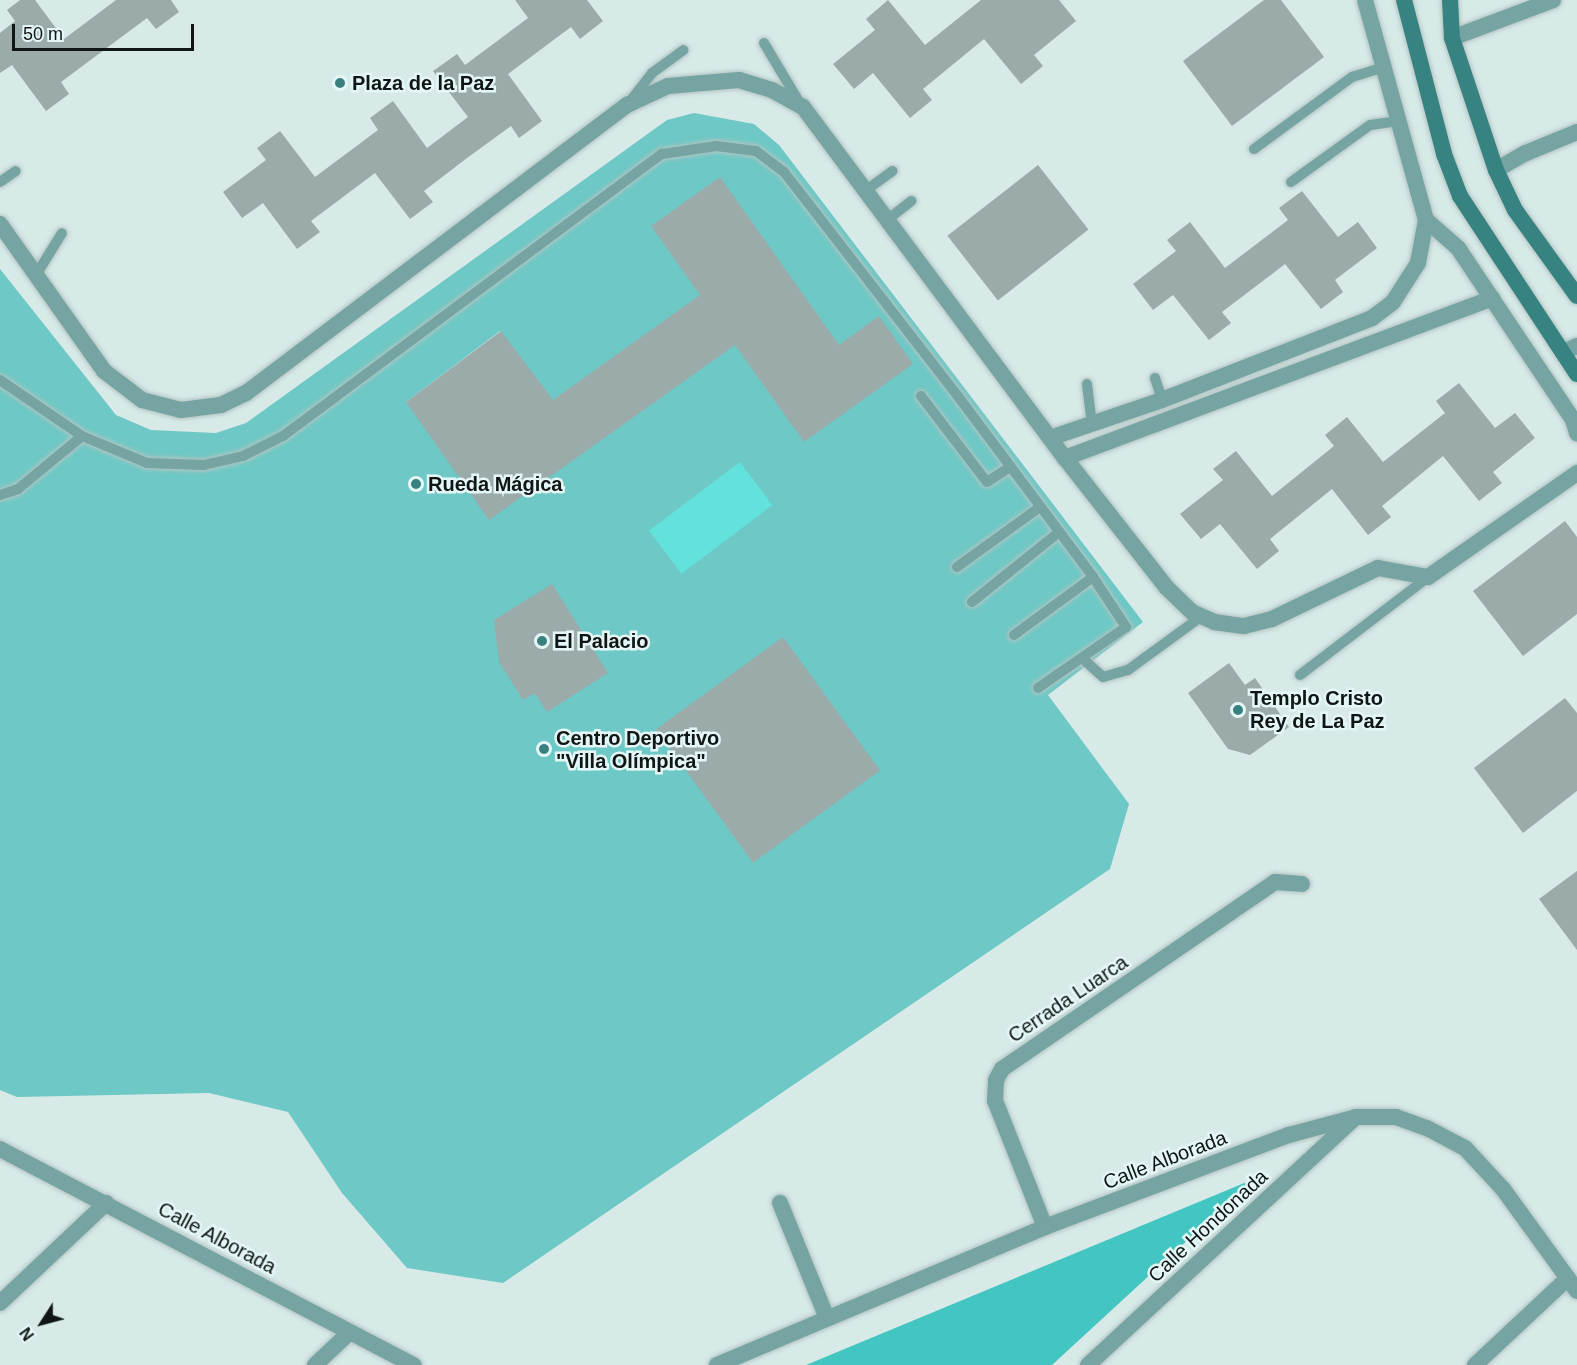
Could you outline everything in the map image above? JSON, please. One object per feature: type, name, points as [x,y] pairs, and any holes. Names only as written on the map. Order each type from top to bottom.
[{"type":"main road","points":[[1404,0],[1444,154],[1460,196],[1570,349],[1577,374]]},
{"type":"main road","points":[[1450,0],[1452,38],[1496,170],[1515,210],[1577,296]]},
{"type":"street","points":[[1050,438],[1162,400],[1372,318],[1393,302],[1418,263],[1426,220],[1365,0]]},
{"type":"street","points":[[1452,38],[1554,0]]},
{"type":"street","points":[[0,224],[104,371],[142,400],[180,410],[221,405],[246,393],[627,105],[668,86],[739,80],[772,90],[803,107],[1065,458],[1166,587],[1202,616],[1244,626],[1272,619],[1378,568],[1428,577],[1577,472]]},
{"type":"street","points":[[1496,170],[1526,153],[1577,132]]},
{"type":"street","points":[[1426,220],[1458,248],[1573,420],[1577,433]]},
{"type":"street","points":[[1065,458],[1492,298]]},
{"type":"street","name":"Cerrada Luarca","points":[[1045,1227],[995,1101],[996,1080],[1002,1069],[1275,882],[1302,884]]},
{"type":"street","name":"Calle Alborada","points":[[717,1365],[826,1316],[1045,1227],[1289,1135],[1356,1117],[1396,1117],[1427,1128],[1465,1148],[1503,1190],[1572,1284]]},
{"type":"street","name":"Calle Hondonada","points":[[1088,1365],[1356,1117]]},
{"type":"street","name":"Calle Alborada","points":[[0,1149],[414,1365]]},
{"type":"street","points":[[0,1303],[106,1203]]},
{"type":"street","points":[[780,1203],[826,1316]]},
{"type":"street","points":[[1475,1365],[1572,1284]]},
{"type":"street","points":[[315,1365],[349,1333]]},
{"type":"lane","points":[[764,44],[803,107]]},
{"type":"lane","points":[[627,105],[652,73],[684,50]]},
{"type":"lane","points":[[1254,149],[1352,77],[1384,67]]},
{"type":"lane","points":[[1291,182],[1370,125],[1399,121]]},
{"type":"lane","points":[[0,380],[82,436],[147,463],[204,465],[243,456],[283,436],[662,154],[716,146],[756,151],[784,172],[1093,577],[1126,627],[1038,688]]},
{"type":"lane","points":[[0,182],[16,171]]},
{"type":"lane","points":[[865,191],[893,171]]},
{"type":"lane","points":[[886,220],[911,201]]},
{"type":"lane","points":[[36,275],[62,233]]},
{"type":"lane","points":[[1155,378],[1162,400]]},
{"type":"lane","points":[[1087,384],[1092,425]]},
{"type":"lane","points":[[921,396],[987,482],[1010,467]]},
{"type":"lane","points":[[0,495],[18,489],[82,436]]},
{"type":"lane","points":[[957,567],[1040,507]]},
{"type":"lane","points":[[972,602],[1059,532]]},
{"type":"lane","points":[[1014,635],[1093,577]]},
{"type":"lane","points":[[1300,675],[1428,577]]},
{"type":"lane","points":[[1082,658],[1103,676],[1128,670],[1202,616]]},
{"type":"shaded area","name":"Centro Deportivo \"Villa Olímpica\"","points":[[694,113],[754,124],[779,145],[1143,622],[1048,695],[1129,804],[1110,869],[503,1283],[407,1268],[342,1193],[288,1112],[209,1093],[17,1097],[0,1090],[0,269],[116,415],[151,430],[216,433],[246,423],[667,120]],"holes":[[[500,331],[543,388],[406,402]]]},
{"type":"shaded area","points":[[740,462],[772,505],[681,574],[649,531]]},
{"type":"shaded area","points":[[1254,1179],[1052,1365],[806,1365]]},
{"type":"building","points":[[20,0],[35,0],[64,39],[116,0],[171,0],[179,12],[156,29],[147,18],[61,82],[69,94],[46,111],[12,65],[0,73],[0,33],[15,21],[7,10]]},
{"type":"building","points":[[515,0],[587,0],[603,21],[580,39],[571,27],[508,74],[542,121],[519,138],[511,126],[467,158],[424,191],[433,202],[410,219],[375,173],[311,221],[320,232],[297,249],[263,203],[242,218],[223,192],[266,160],[257,148],[280,131],[315,177],[378,130],[370,118],[393,101],[427,148],[468,117],[433,71],[457,54],[465,65],[528,18]]},
{"type":"building","points":[[888,0],[925,45],[981,0],[1059,0],[1076,21],[1034,55],[1043,66],[1021,84],[984,39],[923,89],[932,100],[910,118],[873,73],[854,89],[833,64],[875,30],[866,19]]},
{"type":"building","points":[[1264,0],[1281,0],[1324,57],[1232,126],[1183,61]]},
{"type":"building","points":[[1038,165],[1088,230],[998,300],[947,236]]},
{"type":"building","points":[[720,177],[839,345],[879,316],[913,364],[804,442],[735,345],[489,520],[406,402],[501,331],[553,400],[700,295],[651,226]]},
{"type":"building","points":[[1302,191],[1338,237],[1358,222],[1377,248],[1335,280],[1343,292],[1321,309],[1285,264],[1222,312],[1231,323],[1209,340],[1173,295],[1153,310],[1133,284],[1176,251],[1167,240],[1190,222],[1225,268],[1288,220],[1279,208]]},
{"type":"building","points":[[1459,383],[1495,428],[1515,413],[1535,438],[1493,472],[1502,483],[1479,501],[1443,456],[1382,506],[1391,517],[1368,535],[1332,489],[1270,539],[1279,551],[1257,569],[1220,524],[1201,539],[1180,514],[1223,480],[1213,469],[1236,451],[1272,496],[1334,446],[1325,435],[1347,417],[1383,462],[1445,413],[1436,401]]},
{"type":"building","points":[[1565,521],[1577,537],[1577,614],[1523,656],[1473,591]]},
{"type":"building","name":"El Palacio","points":[[552,584],[608,673],[547,712],[535,693],[523,700],[499,662],[494,620]]},
{"type":"building","points":[[783,637],[880,770],[753,863],[656,729]]},
{"type":"building","name":"Templo Cristo Rey de La Paz","points":[[1229,663],[1245,685],[1255,678],[1289,727],[1250,755],[1228,749],[1188,693]]},
{"type":"building","points":[[1565,698],[1577,713],[1577,791],[1523,833],[1474,768]]},
{"type":"building","points":[[1577,871],[1577,950],[1539,899]]},
{"type":"place","name":"Plaza de la Paz","points":[[340,83]]},
{"type":"place","name":"Rueda Mágica","points":[[416,484]]},
{"type":"place","name":"El Palacio","points":[[542,641]]},
{"type":"place","name":"Templo Cristo Rey de La Paz","points":[[1238,710]]},
{"type":"place","name":"Centro Deportivo \"Villa Olímpica\"","points":[[544,749]]}]
